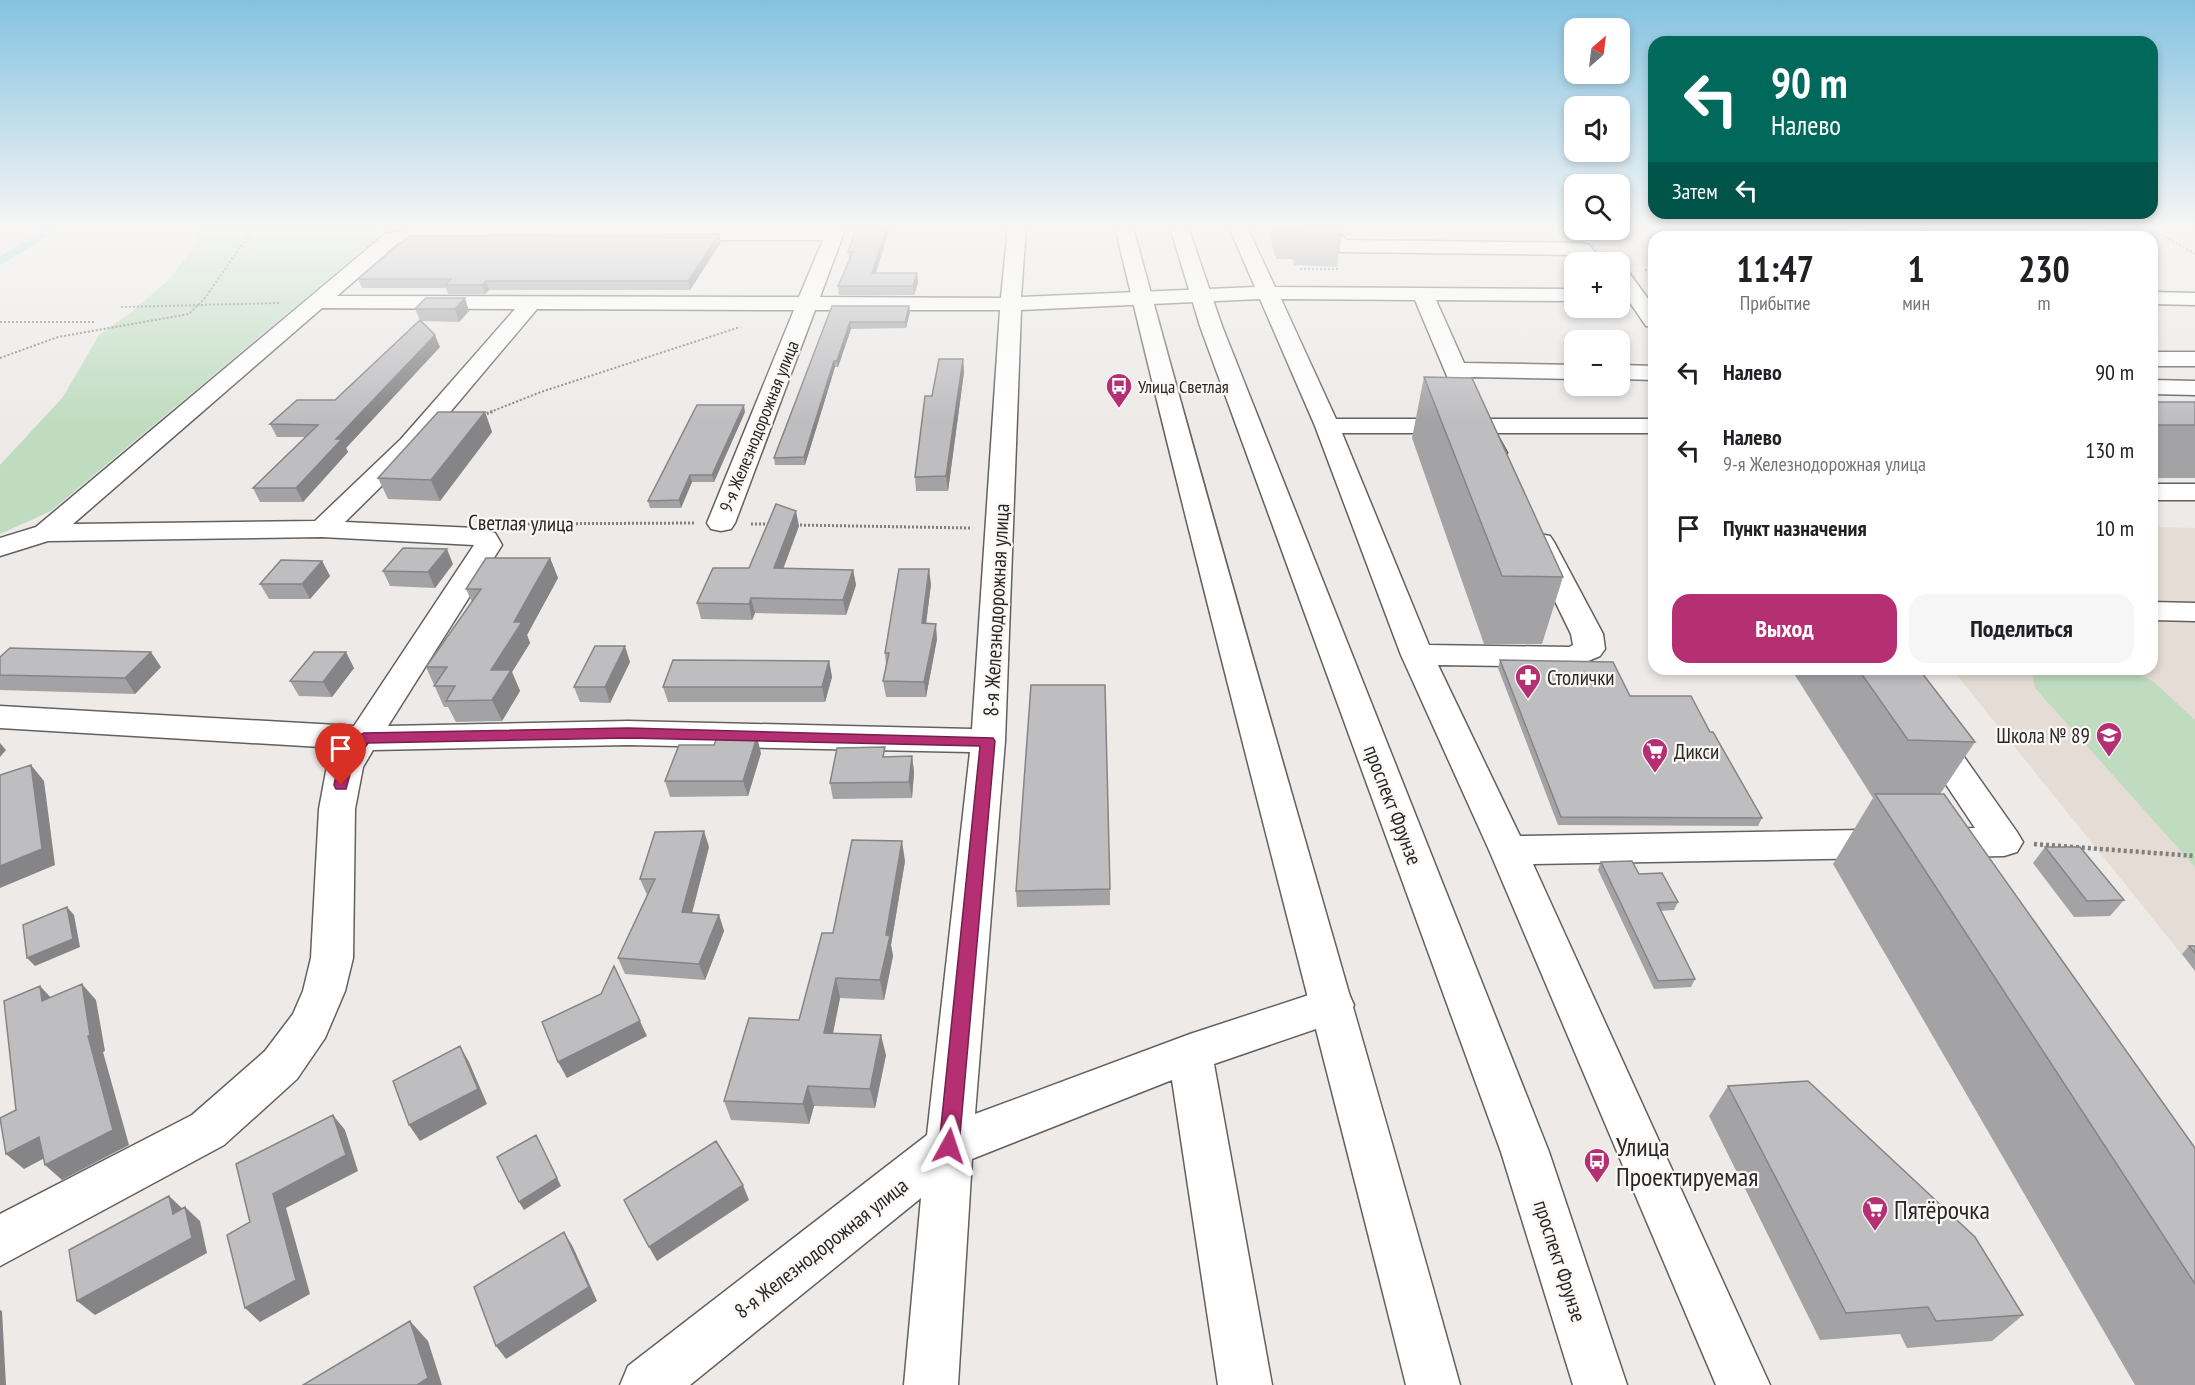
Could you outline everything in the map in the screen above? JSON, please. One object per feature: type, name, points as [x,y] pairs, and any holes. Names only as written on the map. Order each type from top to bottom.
[{"type":"street","points":[[46,533],[327,292]]},
{"type":"street","name":"9-я Железнодорожная улица","points":[[721,523],[812,292]]},
{"type":"street","name":"8-я Железнодорожная улица","points":[[647,1385],[949,1146],[988,741],[1001,528],[1010,292]]},
{"type":"street","points":[[1142,292],[1169,405],[1333,1005],[1433,1385]]},
{"type":"street","name":"проспект Фрунзе","points":[[1201,292],[1525,1152],[1600,1385]]},
{"type":"street","points":[[1266,293],[1327,426],[1418,655],[1508,850],[1743,1385]]},
{"type":"street","points":[[314,302],[1009,304],[1266,293],[1564,295]]},
{"type":"street","points":[[1423,294],[1480,426],[1507,478]]},
{"type":"street","points":[[1636,295],[1648,312]]},
{"type":"street","points":[[2158,298],[2195,299]]},
{"type":"street","points":[[326,524],[410,444],[532,302]]},
{"type":"street","points":[[2158,359],[2195,359]]},
{"type":"street","points":[[1456,370],[1564,372]]},
{"type":"street","points":[[1630,372],[1648,373]]},
{"type":"street","points":[[2158,387],[2195,388]]},
{"type":"street","points":[[1327,426],[1648,426]]},
{"type":"street","points":[[2158,492],[2195,492]]},
{"type":"street","points":[[1418,655],[1574,657],[1589,649],[1587,634],[1528,519]]},
{"type":"street","points":[[0,547],[46,533],[326,524],[475,536],[485,539],[488,545],[345,766],[337,809],[332,958],[324,991],[309,1025],[281,1065],[208,1130],[0,1241]]},
{"type":"street","points":[[2158,611],[2195,612]]},
{"type":"street","points":[[1889,675],[2004,842]]},
{"type":"street","points":[[0,717],[364,738],[628,733],[988,741]]},
{"type":"street","points":[[1508,850],[1929,846],[2004,842]]},
{"type":"street","points":[[1929,846],[1957,884]]},
{"type":"street","points":[[931,1385],[949,1146],[1190,1053],[1333,1005]]},
{"type":"street","points":[[1190,1053],[1245,1385]]},
{"type":"path","points":[[0,358],[58,337],[189,315],[208,292]]},
{"type":"path","points":[[121,307],[314,302]]},
{"type":"path","points":[[0,322],[95,322]]},
{"type":"path","points":[[476,418],[541,392],[741,327]]},
{"type":"path","name":"Светлая улица","points":[[501,524],[779,524]]},
{"type":"path","points":[[791,524],[1001,528]]},
{"type":"path","points":[[2004,842],[2195,856]]},
{"type":"shaded area","name":"Школа № 89","points":[[2158,527],[2195,528],[2195,971],[1957,675],[2158,675]]},
{"type":"green space","points":[[155,292],[313,292],[51,511],[0,534],[0,465],[63,397],[99,335]]},
{"type":"green space","points":[[2033,675],[2141,675],[2154,682],[2195,720],[2195,867],[2035,688]]},
{"type":"building","points":[[426,298],[465,298],[455,309],[415,309]]},
{"type":"building","points":[[832,306],[909,306],[905,322],[850,322],[837,361],[834,361],[804,457],[774,458]]},
{"type":"building","points":[[420,320],[435,335],[336,439],[342,439],[296,488],[253,488],[318,425],[270,424],[297,400],[335,400]]},
{"type":"building","points":[[939,359],[963,359],[946,476],[915,477],[925,396],[932,396]]},
{"type":"building","points":[[1424,377],[1472,378],[1563,577],[1502,576]]},
{"type":"building","points":[[2158,402],[2195,402],[2195,425],[2158,425]]},
{"type":"building","points":[[697,405],[744,405],[712,475],[690,475],[679,500],[648,501]]},
{"type":"building","points":[[438,412],[485,412],[431,480],[378,478]]},
{"type":"building","points":[[776,504],[796,511],[774,568],[853,570],[843,600],[751,598],[749,604],[697,603],[713,568],[749,568]]},
{"type":"building","points":[[403,548],[447,549],[428,572],[383,571]]},
{"type":"building","points":[[486,558],[550,558],[514,622],[522,622],[491,670],[511,670],[492,700],[446,701],[455,686],[434,686],[447,667],[426,667],[481,589],[466,589]]},
{"type":"building","points":[[281,560],[322,561],[302,584],[260,584]]},
{"type":"building","points":[[899,569],[929,569],[922,623],[936,624],[924,682],[883,681],[889,653],[885,653]]},
{"type":"building","points":[[595,646],[625,646],[605,687],[574,687]]},
{"type":"building","points":[[10,648],[151,652],[125,678],[0,675],[0,657]]},
{"type":"building","points":[[314,652],[346,652],[323,682],[290,681]]},
{"type":"building","points":[[673,660],[829,661],[822,687],[663,687]]},
{"type":"building","name":"Дикси","points":[[1500,660],[1613,662],[1630,696],[1691,696],[1762,818],[1561,817]]},
{"type":"building","points":[[1862,675],[1924,675],[1975,742],[1908,740]]},
{"type":"building","points":[[1031,685],[1105,685],[1110,889],[1016,891]]},
{"type":"building","points":[[717,737],[757,737],[743,781],[665,781],[679,745],[714,745]]},
{"type":"building","points":[[885,747],[883,757],[912,756],[909,782],[830,783],[837,748]]},
{"type":"building","points":[[31,765],[42,849],[0,866],[0,775]]},
{"type":"building","points":[[1875,794],[1944,794],[2195,1148],[2195,1284]]},
{"type":"building","points":[[704,831],[682,912],[719,915],[699,964],[618,958],[655,879],[640,879],[655,832]]},
{"type":"building","points":[[852,840],[902,841],[886,935],[890,936],[880,980],[836,978],[824,1033],[881,1035],[870,1089],[808,1086],[803,1104],[724,1101],[749,1018],[799,1020],[822,933],[833,933]]},
{"type":"building","points":[[2045,847],[2080,847],[2124,900],[2087,901]]},
{"type":"building","points":[[1632,861],[1639,874],[1662,873],[1678,902],[1657,903],[1695,979],[1658,981],[1601,862]]},
{"type":"building","points":[[67,907],[73,939],[27,958],[23,925]]},
{"type":"building","points":[[614,966],[640,1021],[558,1062],[542,1022],[601,994]]},
{"type":"building","points":[[82,984],[90,1035],[88,1036],[113,1130],[45,1165],[39,1137],[6,1154],[0,1118],[16,1110],[4,1001],[40,986],[42,1001]]},
{"type":"building","points":[[460,1046],[478,1089],[409,1125],[393,1081]]},
{"type":"building","points":[[1808,1081],[1975,1237],[2023,1315],[1936,1321],[1928,1307],[1846,1313],[1728,1086]]},
{"type":"building","points":[[333,1115],[346,1155],[273,1194],[296,1280],[245,1308],[227,1235],[250,1222],[236,1164]]},
{"type":"building","points":[[536,1135],[557,1178],[519,1202],[497,1157]]},
{"type":"building","points":[[716,1141],[743,1185],[649,1247],[624,1200]]},
{"type":"building","points":[[169,1196],[173,1214],[185,1207],[192,1238],[77,1301],[69,1250]]},
{"type":"building","points":[[564,1232],[589,1287],[496,1346],[474,1287]]},
{"type":"building","points":[[410,1321],[428,1378],[417,1385],[303,1385]]},
{"type":"place","name":"Улица Светлая","points":[[1119,409]]},
{"type":"place","name":"Столички","points":[[1528,700]]},
{"type":"place","name":"Школа № 89","points":[[2109,758]]},
{"type":"place","name":"Дикси","points":[[1655,774]]},
{"type":"place","name":"Улица Проектируемая","points":[[1597,1184]]},
{"type":"place","name":"Пятёрочка","points":[[1875,1232]]},
{"type":"route","points":[[341,785],[345,766],[364,738],[628,733],[988,741],[949,1146]]}]
